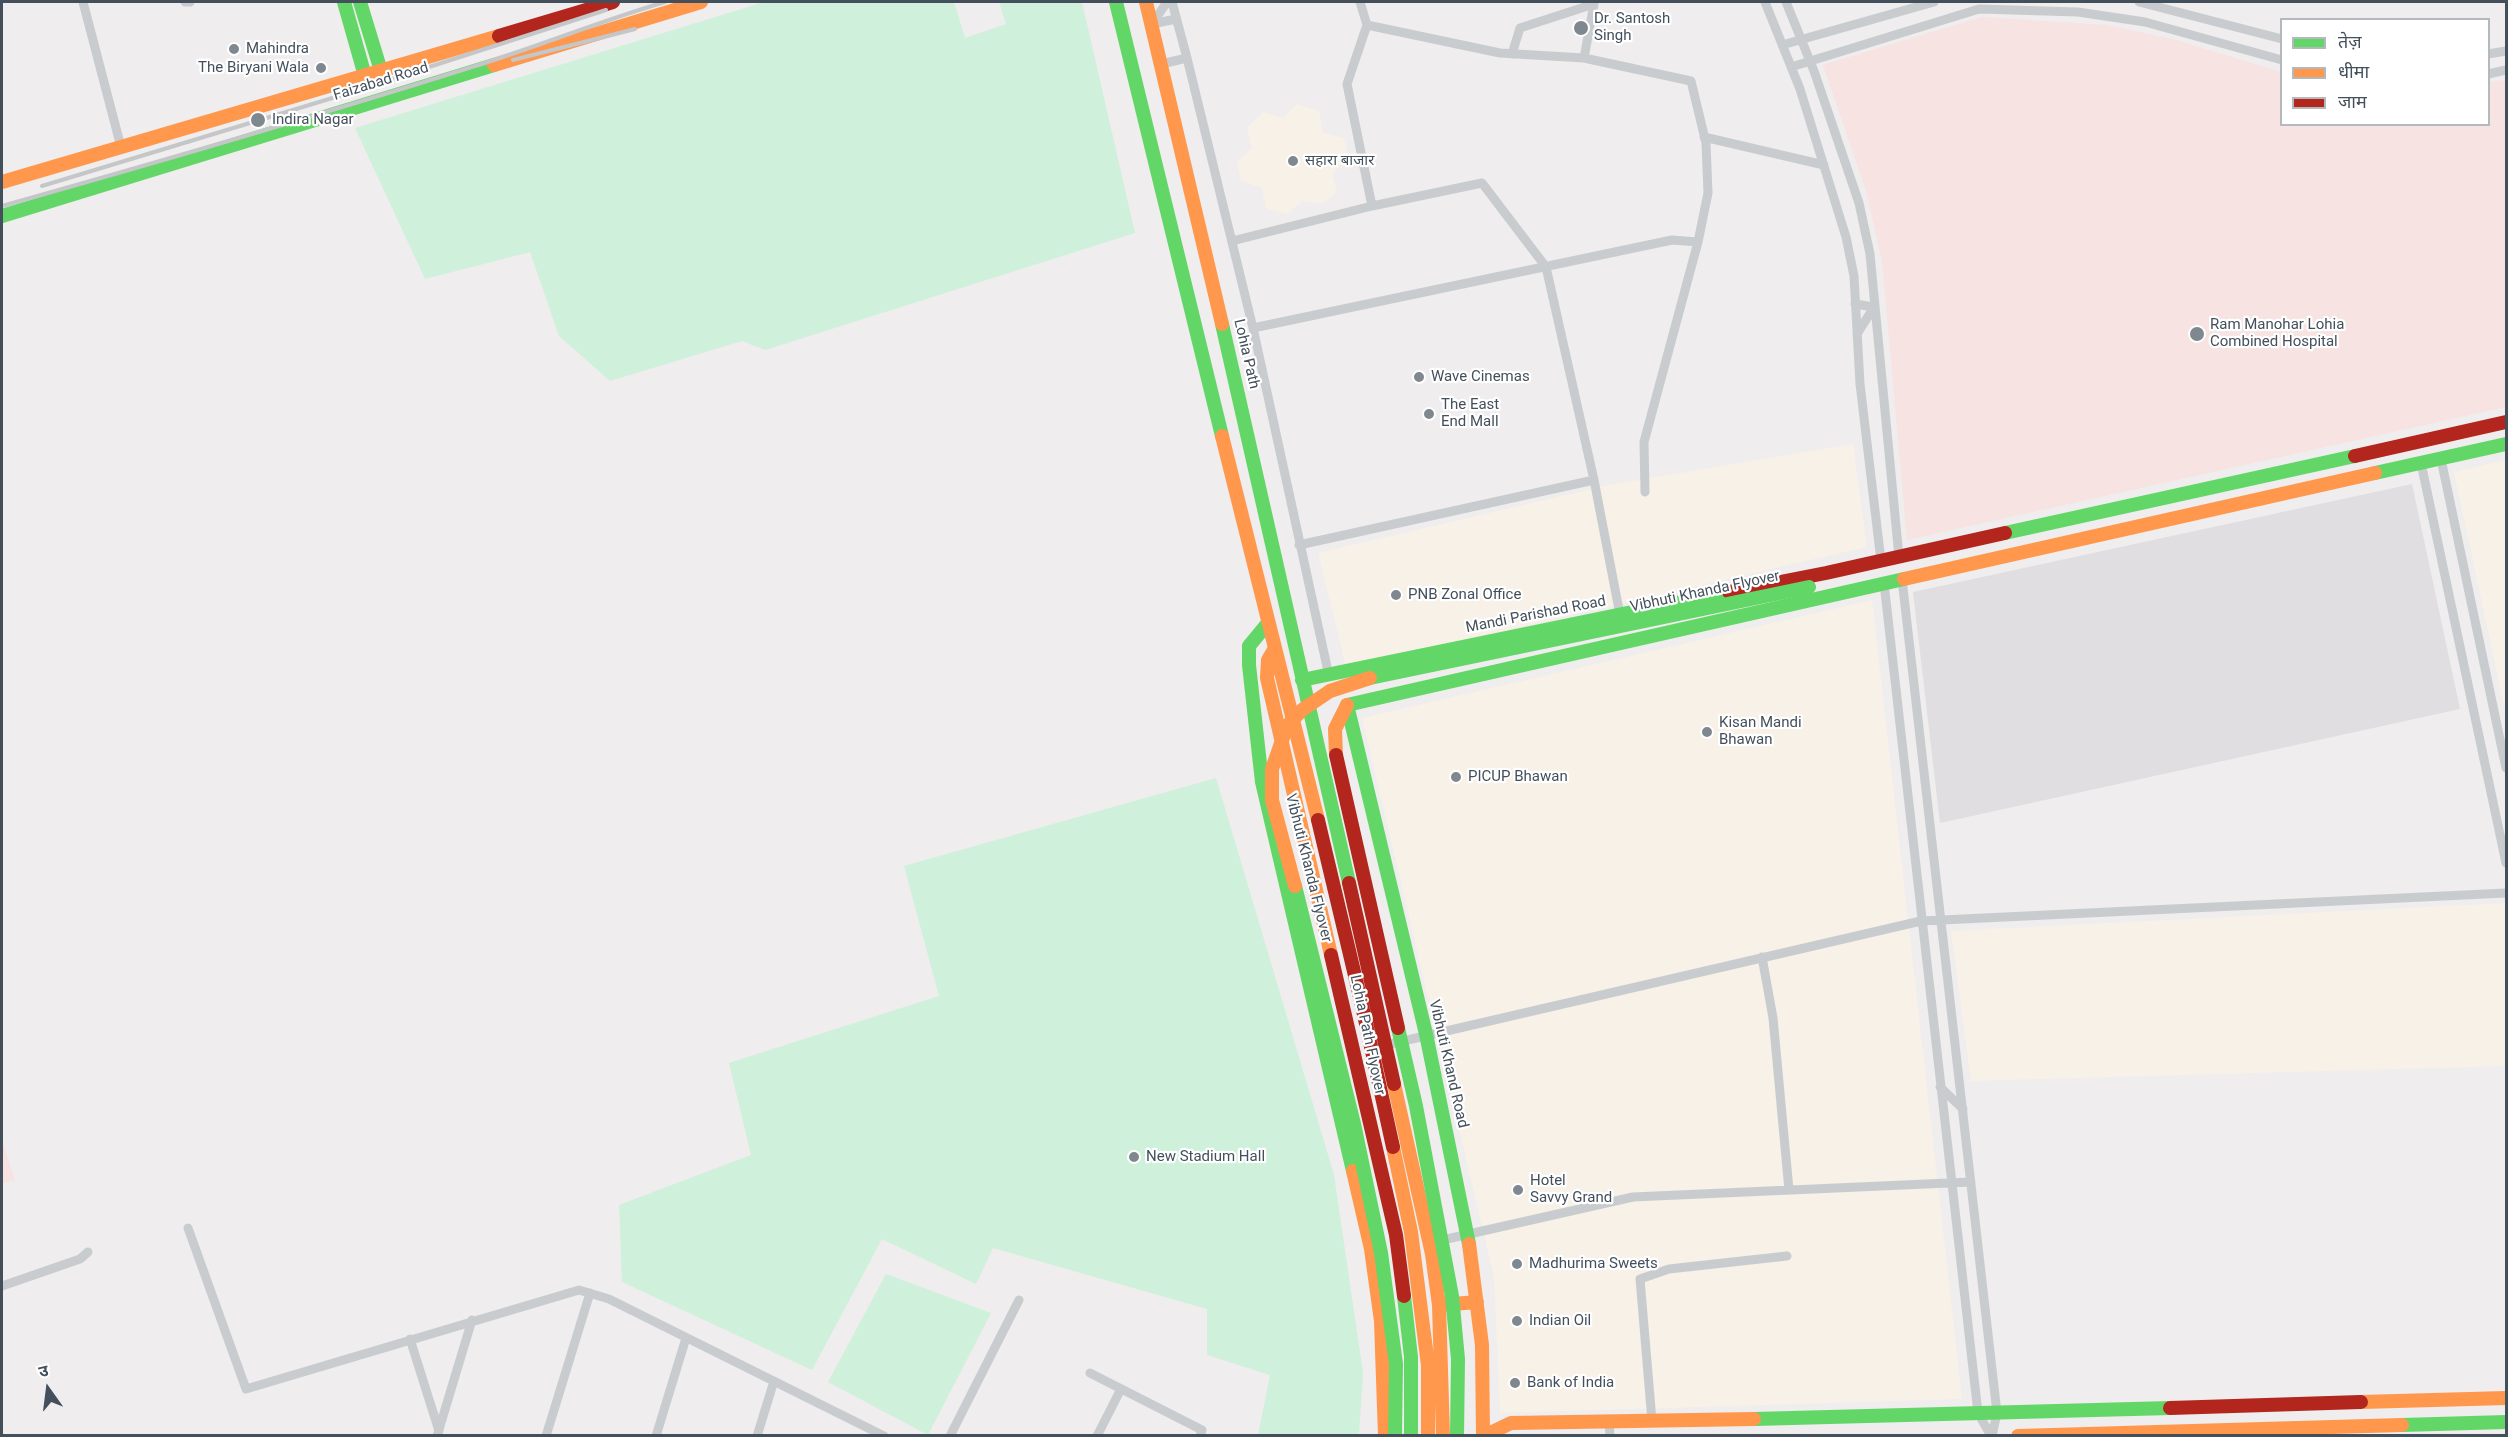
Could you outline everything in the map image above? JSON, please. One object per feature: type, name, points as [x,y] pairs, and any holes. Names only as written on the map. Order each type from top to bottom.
[{"type":"main road","points":[[344,2],[365,76]]},
{"type":"main road","points":[[360,2],[381,71]]},
{"type":"main road","name":"Faizabad Road","points":[[2,216],[701,2]]},
{"type":"main road","name":"Lohia Path Flyover","points":[[1116,2],[1361,1001],[1412,1232],[1427,1353],[1428,1436]]},
{"type":"main road","name":"Lohia Path","points":[[1146,2],[1252,452],[1311,715]]},
{"type":"main road","name":"Faizabad Road","points":[[2,182],[605,3]]},
{"type":"main road","name":"Mandi Parishad Road","points":[[1302,680],[1826,573],[2506,423]]},
{"type":"main road","points":[[1456,1436],[1458,1359],[1452,1296],[1442,1239],[1414,1095],[1336,755],[1335,729],[1347,705],[2506,444]]},
{"type":"main road","name":"Vibhuti Khanda Flyover","points":[[1395,1436],[1396,1364],[1381,1253],[1354,1124],[1299,899],[1272,800],[1272,769],[1287,726],[1302,710],[1330,691],[1361,680],[1809,587],[1826,573]]},
{"type":"main road","points":[[1268,623],[1249,646],[1249,665],[1262,782],[1371,1249],[1381,1322],[1385,1436]]},
{"type":"main road","name":"Lohia Path Flyover","points":[[1275,648],[1268,660],[1267,678],[1396,1235],[1411,1358],[1411,1436]]},
{"type":"main road","points":[[1395,660],[1402,692]]},
{"type":"main road","name":"Vibhuti Khand Road","points":[[1347,705],[1426,1034],[1468,1234],[1482,1344],[1484,1436]]},
{"type":"main road","name":"Lohia Path Flyover","points":[[1311,715],[1430,1244],[1439,1305],[1443,1436]]},
{"type":"main road","points":[[1439,1305],[1477,1302]]},
{"type":"main road","points":[[1484,1436],[1511,1424],[1610,1429],[1652,1421],[2506,1398]]},
{"type":"main road","points":[[2018,1436],[2347,1431],[2506,1422]]},
{"type":"street","points":[[83,2],[121,147]]},
{"type":"street","points":[[184,2],[190,2]]},
{"type":"street","points":[[1152,24],[1167,2]]},
{"type":"street","points":[[1172,2],[1253,328],[1329,676]]},
{"type":"street","points":[[1360,2],[1366,25],[1347,84],[1372,206]]},
{"type":"street","points":[[1512,54],[1520,28],[1596,2]]},
{"type":"street","points":[[1584,58],[1596,2]]},
{"type":"street","points":[[1765,2],[1791,68],[1846,237],[1854,276],[1860,384],[1881,561]]},
{"type":"street","points":[[1786,2],[1810,62],[1859,203],[1870,255],[1899,557]]},
{"type":"street","points":[[1782,45],[1934,2]]},
{"type":"street","points":[[2139,2],[2280,38]]},
{"type":"street","points":[[1791,68],[1979,9],[2078,12],[2145,22],[2280,59]]},
{"type":"street","points":[[1894,13],[1900,33]]},
{"type":"street","points":[[1152,24],[1176,19]]},
{"type":"street","points":[[1366,25],[1512,54],[1584,58],[1691,81],[1704,137],[1708,193],[1698,242],[1644,442],[1645,492]]},
{"type":"street","points":[[2490,54],[2506,51]]},
{"type":"street","points":[[1161,64],[1187,58]]},
{"type":"street","points":[[2490,74],[2506,70]]},
{"type":"street","points":[[1704,137],[1824,165]]},
{"type":"street","points":[[1232,241],[1372,206],[1482,183],[1546,267],[1594,480],[1620,615]]},
{"type":"street","points":[[1253,328],[1672,240],[1698,242]]},
{"type":"street","points":[[1856,304],[1874,307]]},
{"type":"street","points":[[1857,334],[1874,307]]},
{"type":"street","points":[[2441,459],[2506,768]]},
{"type":"street","points":[[2421,463],[2506,863]]},
{"type":"street","points":[[1299,545],[1594,480]]},
{"type":"street","points":[[1902,579],[1997,1413],[1992,1436]]},
{"type":"street","points":[[1884,583],[1978,1413],[1992,1436]]},
{"type":"street","points":[[1386,1045],[1921,921],[2506,892]]},
{"type":"street","points":[[1762,957],[1773,1018],[1789,1190]]},
{"type":"street","points":[[1940,1087],[1963,1109]]},
{"type":"street","points":[[1430,1244],[1633,1197],[1971,1182]]},
{"type":"street","points":[[189,1228],[246,1389],[579,1290],[609,1299],[884,1436]]},
{"type":"street","points":[[2,1287],[80,1259],[88,1252]]},
{"type":"street","points":[[1652,1421],[1640,1279],[1669,1269],[1787,1256]]},
{"type":"street","points":[[546,1436],[590,1293]]},
{"type":"street","points":[[950,1436],[1019,1300]]},
{"type":"street","points":[[438,1433],[472,1320]]},
{"type":"street","points":[[656,1436],[686,1338]]},
{"type":"street","points":[[410,1339],[438,1433]]},
{"type":"street","points":[[1090,1373],[1202,1430],[1200,1436]]},
{"type":"street","points":[[757,1436],[774,1381]]},
{"type":"street","points":[[1097,1436],[1121,1389]]},
{"type":"street","points":[[857,1436],[861,1424]]},
{"type":"shaded area","name":"Ram Manohar Lohia Combined Hospital","points":[[1982,17],[2106,25],[2176,40],[2280,72],[2280,126],[2490,126],[2490,82],[2506,80],[2506,407],[1907,540],[1882,261],[1866,191],[1823,65]]},
{"type":"shaded area","name":"सहारा बाजार","points":[[1297,104],[1319,111],[1323,133],[1344,138],[1349,159],[1332,173],[1337,192],[1322,204],[1302,201],[1287,214],[1266,208],[1262,188],[1241,181],[1237,162],[1252,148],[1247,128],[1263,112],[1283,118]]},
{"type":"shaded area","points":[[1853,444],[1867,547],[1346,667],[1318,553],[1609,485]]},
{"type":"shaded area","points":[[2506,460],[2506,715],[2454,472]]},
{"type":"shaded area","points":[[2412,484],[2460,709],[1940,823],[1913,592]]},
{"type":"shaded area","points":[[1872,600],[1962,1399],[1500,1413],[1494,1277],[1362,718]]},
{"type":"shaded area","points":[[2505,903],[2506,1066],[1971,1081],[1951,931]]},
{"type":"shaded area","points":[[2,1140],[15,1180],[2,1184]]},
{"type":"green space","points":[[764,2],[954,2],[965,38],[1006,24],[999,2],[1082,2],[1135,233],[765,350],[742,341],[610,381],[559,336],[530,252],[425,279],[355,128]]},
{"type":"green space","points":[[1216,778],[1334,1175],[1363,1373],[1359,1435],[1258,1435],[1270,1375],[1207,1355],[1207,1309],[993,1248],[976,1284],[882,1239],[812,1370],[622,1282],[619,1205],[751,1155],[729,1063],[939,996],[904,866]]},
{"type":"green space","points":[[886,1274],[991,1313],[928,1435],[828,1382]]},
{"type":"railway","points":[[2,206],[413,85],[665,2]]},
{"type":"railway","points":[[42,186],[339,96],[606,10]]},
{"type":"railway","points":[[513,60],[635,29]]},
{"type":"traffic: fast","points":[[344,2],[365,76]]},
{"type":"traffic: fast","points":[[360,2],[381,71]]},
{"type":"traffic: fast","points":[[1116,2],[1222,436]]},
{"type":"traffic: fast","points":[[2,216],[494,65]]},
{"type":"traffic: fast","points":[[1222,324],[1349,883]]},
{"type":"traffic: fast","points":[[2375,473],[2506,444]]},
{"type":"traffic: fast","points":[[2005,533],[2355,456]]},
{"type":"traffic: fast","points":[[1347,705],[1904,579]]},
{"type":"traffic: fast","points":[[1370,678],[1809,587]]},
{"type":"traffic: fast","points":[[1302,680],[1729,592]]},
{"type":"traffic: fast","points":[[1268,623],[1249,646],[1249,665],[1262,782],[1353,1171]]},
{"type":"traffic: fast","points":[[1347,705],[1426,1034],[1469,1244]]},
{"type":"traffic: fast","points":[[1295,886],[1354,1124],[1381,1253],[1396,1364],[1395,1436]]},
{"type":"traffic: fast","points":[[1398,1028],[1416,1106],[1452,1296],[1458,1359],[1457,1436]]},
{"type":"traffic: fast","points":[[1404,1296],[1411,1357],[1411,1436]]},
{"type":"traffic: fast","points":[[1754,1419],[2170,1408]]},
{"type":"traffic: fast","points":[[2402,1425],[2506,1422]]},
{"type":"traffic: slow","points":[[494,65],[701,2]]},
{"type":"traffic: slow","points":[[1146,2],[1222,324]]},
{"type":"traffic: slow","points":[[2,182],[499,36]]},
{"type":"traffic: slow","points":[[1222,436],[1318,820]]},
{"type":"traffic: slow","points":[[1904,579],[2375,473]]},
{"type":"traffic: slow","points":[[1275,648],[1268,660],[1267,678],[1331,955]]},
{"type":"traffic: slow","points":[[1295,886],[1272,800],[1272,769],[1287,726],[1302,710],[1330,691],[1370,678]]},
{"type":"traffic: slow","points":[[1336,755],[1335,729],[1347,705]]},
{"type":"traffic: slow","points":[[1394,1084],[1432,1254],[1439,1305],[1443,1436]]},
{"type":"traffic: slow","points":[[1393,1147],[1411,1232],[1428,1365],[1428,1436]]},
{"type":"traffic: slow","points":[[1353,1171],[1371,1249],[1381,1321],[1385,1436]]},
{"type":"traffic: slow","points":[[1469,1244],[1482,1345],[1483,1436]]},
{"type":"traffic: slow","points":[[1441,1305],[1477,1302]]},
{"type":"traffic: slow","points":[[2361,1402],[2506,1398]]},
{"type":"traffic: slow","points":[[1484,1436],[1511,1423],[1754,1419]]},
{"type":"traffic: slow","points":[[2018,1436],[2402,1425]]},
{"type":"traffic: jam","points":[[499,36],[613,2]]},
{"type":"traffic: jam","points":[[2355,456],[2506,422]]},
{"type":"traffic: jam","points":[[1729,592],[2005,533]]},
{"type":"traffic: jam","points":[[1336,755],[1398,1028]]},
{"type":"traffic: jam","points":[[1318,820],[1393,1147]]},
{"type":"traffic: jam","points":[[1349,883],[1394,1084]]},
{"type":"traffic: jam","points":[[1331,955],[1396,1235],[1404,1296]]},
{"type":"traffic: jam","points":[[2170,1408],[2361,1402]]},
{"type":"place","name":"Dr. Santosh Singh","points":[[1581,28]]},
{"type":"place","name":"Mahindra","points":[[234,49]]},
{"type":"place","name":"The Biryani Wala","points":[[321,68]]},
{"type":"place","name":"Indira Nagar","points":[[258,120]]},
{"type":"place","name":"सहारा बाजार","points":[[1293,161]]},
{"type":"place","name":"Ram Manohar Lohia Combined Hospital","points":[[2197,334]]},
{"type":"place","name":"Wave Cinemas","points":[[1419,377]]},
{"type":"place","name":"The East End Mall","points":[[1429,414]]},
{"type":"place","name":"PNB Zonal Office","points":[[1396,595]]},
{"type":"place","name":"Kisan Mandi Bhawan","points":[[1707,732]]},
{"type":"place","name":"PICUP Bhawan","points":[[1456,777]]},
{"type":"place","name":"New Stadium Hall","points":[[1134,1157]]},
{"type":"place","name":"Hotel Savvy Grand","points":[[1518,1190]]},
{"type":"place","name":"Madhurima Sweets","points":[[1517,1264]]},
{"type":"place","name":"Indian Oil","points":[[1517,1321]]},
{"type":"place","name":"Bank of India","points":[[1515,1383]]}]
